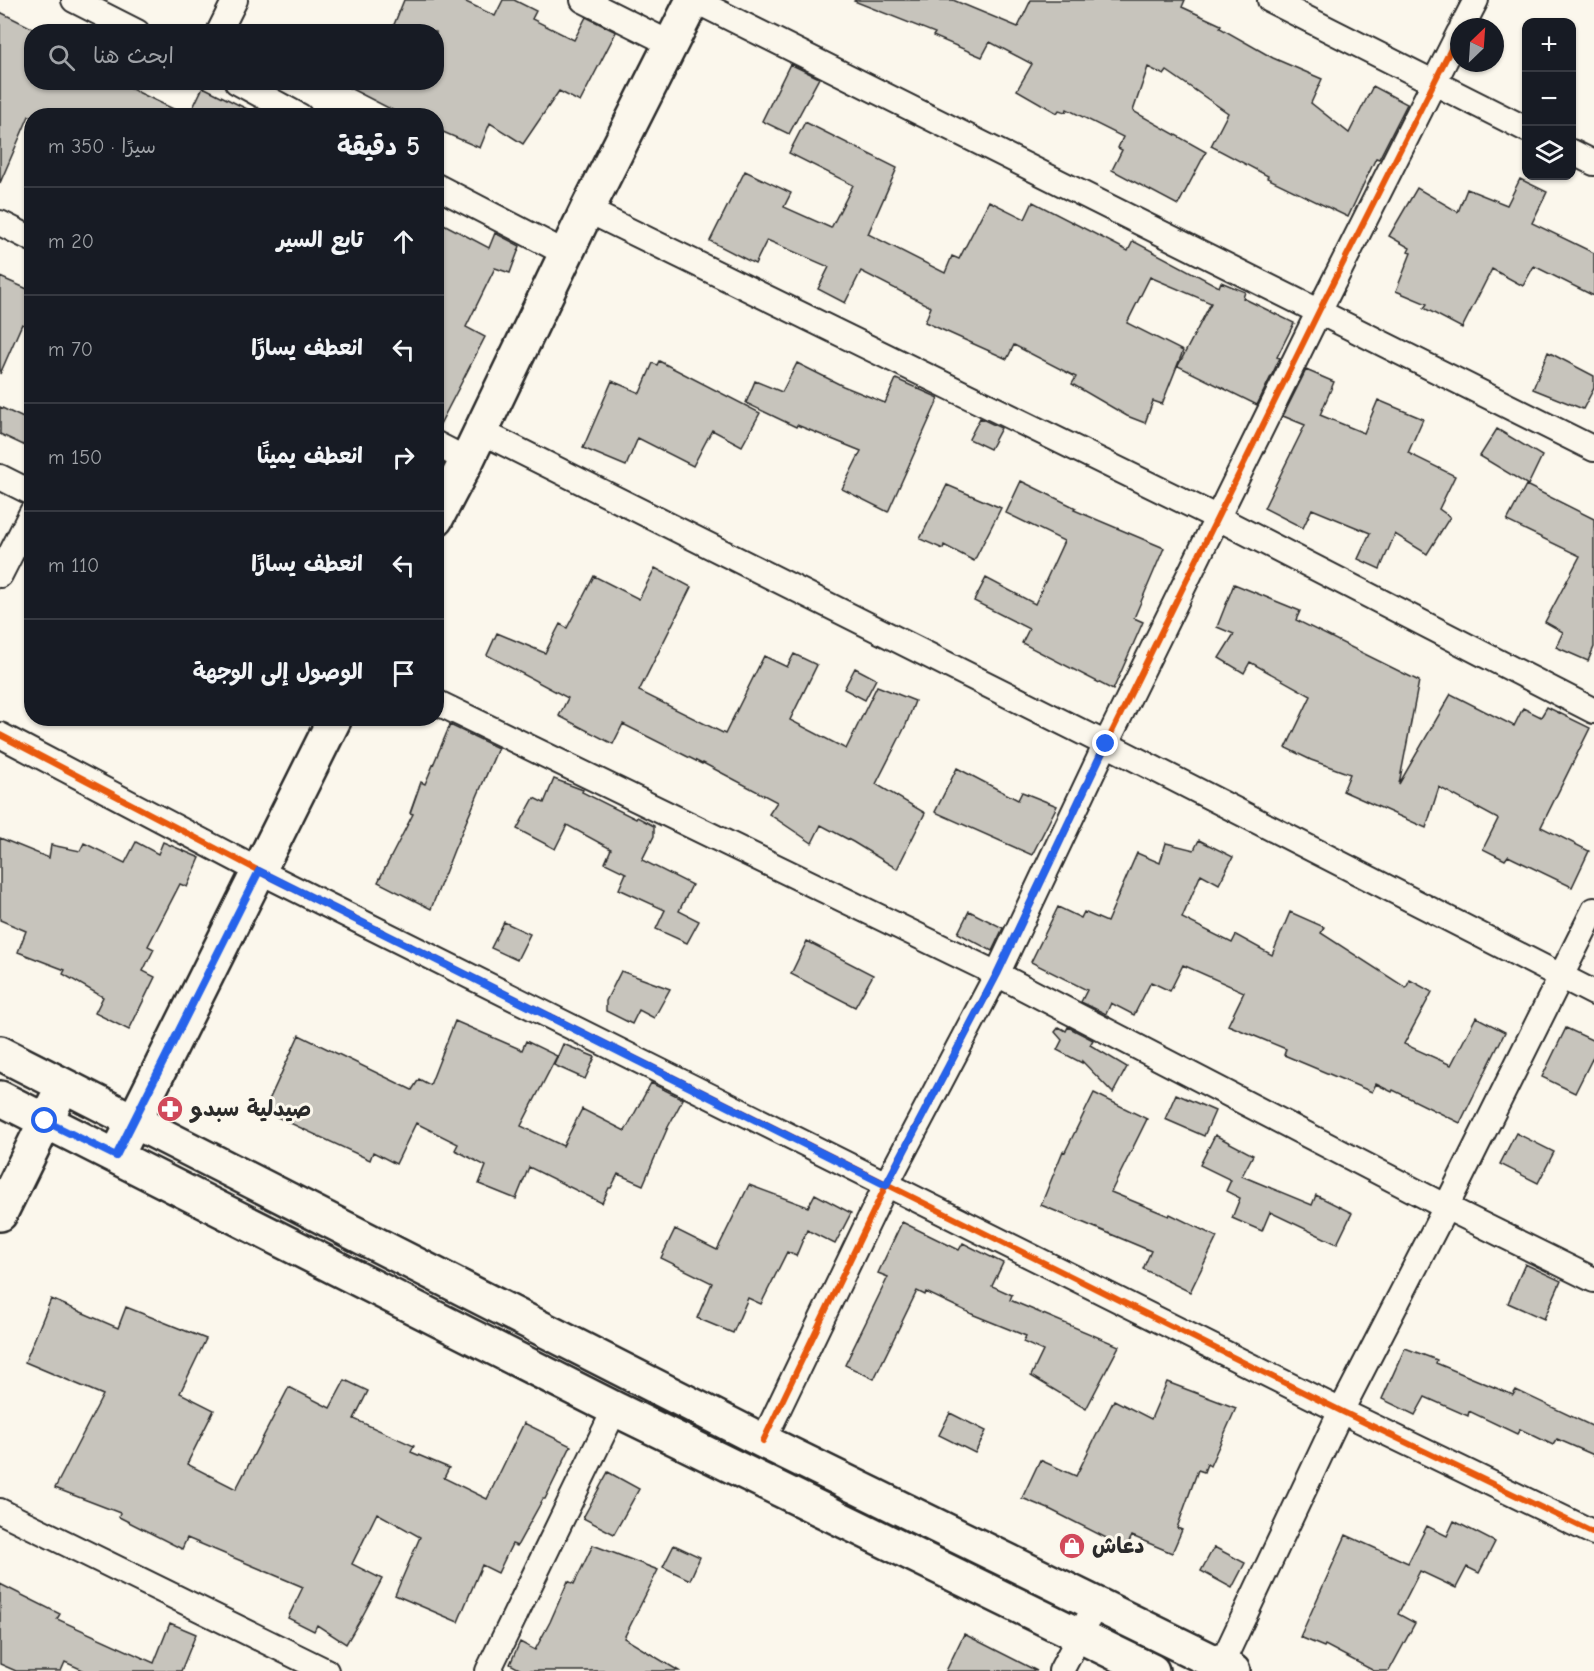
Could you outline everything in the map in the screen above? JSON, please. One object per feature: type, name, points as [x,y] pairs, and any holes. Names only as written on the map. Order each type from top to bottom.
[{"type":"main road","points":[[444,503],[587,210],[694,0]]},
{"type":"main road","points":[[116,1156],[331,726]]},
{"type":"main road","points":[[0,1053],[763,1441],[1227,1668]]},
{"type":"main road","points":[[0,1214],[63,1086]]},
{"type":"main road","points":[[0,1098],[615,1409],[1152,1671]]},
{"type":"street","points":[[74,0],[121,24]]},
{"type":"street","points":[[223,24],[235,0]]},
{"type":"street","points":[[583,0],[671,44]]},
{"type":"street","points":[[694,0],[1594,449]]},
{"type":"street","points":[[1270,0],[1522,126]]},
{"type":"street","points":[[1467,18],[1476,0]]},
{"type":"street","points":[[763,1441],[886,1185],[997,974],[1106,744],[1450,50]]},
{"type":"street","points":[[252,90],[285,108]]},
{"type":"street","points":[[1576,154],[1594,163]]},
{"type":"street","points":[[444,190],[567,254]]},
{"type":"street","points":[[587,210],[1218,518],[1594,711]]},
{"type":"street","points":[[0,223],[24,235]]},
{"type":"street","points":[[444,444],[474,445],[1106,744],[1594,993]]},
{"type":"street","points":[[0,477],[24,489]]},
{"type":"street","points":[[0,575],[24,528]]},
{"type":"street","points":[[444,706],[997,974],[1594,1280]]},
{"type":"street","points":[[0,735],[259,871],[886,1185],[1341,1411],[1594,1533]]},
{"type":"street","points":[[1227,1668],[1341,1411],[1594,910]]},
{"type":"street","points":[[488,1671],[615,1409]]},
{"type":"street","points":[[0,1511],[326,1671]]},
{"type":"street","points":[[1061,1671],[1096,1604]]},
{"type":"building","points":[[404,0],[462,0],[495,16],[503,0],[514,0],[536,11],[532,19],[574,40],[586,17],[616,32],[580,102],[559,91],[523,144],[490,123],[480,148],[444,132],[444,108],[388,108],[354,90],[444,90],[444,24],[394,24]]},
{"type":"building","points":[[855,0],[953,0],[1018,27],[1031,0],[1185,0],[1182,7],[1221,25],[1220,28],[1273,58],[1322,79],[1311,103],[1349,133],[1373,86],[1407,104],[1379,159],[1376,158],[1348,217],[1267,178],[1268,176],[1211,146],[1228,113],[1167,71],[1164,75],[1148,67],[1133,111],[1206,152],[1178,205],[1112,170],[1122,150],[1118,148],[1123,137],[1067,109],[1066,112],[1059,110],[1057,113],[1017,90],[1032,64],[990,42],[982,57],[933,36],[935,33]]},
{"type":"building","points":[[0,12],[24,24],[24,90],[134,90],[171,108],[24,108],[24,128],[0,183]]},
{"type":"building","points":[[790,64],[819,78],[789,134],[762,121]]},
{"type":"building","points":[[202,90],[209,90],[245,108],[193,108]]},
{"type":"building","points":[[805,122],[897,168],[868,234],[945,273],[952,256],[959,259],[989,201],[1025,219],[1033,202],[1128,251],[1133,241],[1219,287],[1221,282],[1245,292],[1243,298],[1294,323],[1257,405],[1178,366],[1211,303],[1150,277],[1127,323],[1183,351],[1162,404],[1153,401],[1145,423],[1127,416],[1072,384],[1076,377],[1014,345],[1007,359],[925,322],[931,307],[861,271],[845,303],[818,289],[829,267],[767,240],[755,264],[710,241],[745,171],[791,193],[784,207],[831,228],[853,185],[789,153]]},
{"type":"building","points":[[1520,179],[1547,192],[1532,223],[1594,253],[1594,296],[1534,266],[1523,286],[1492,269],[1462,328],[1424,308],[1427,304],[1396,291],[1411,253],[1408,252],[1410,248],[1389,236],[1417,188],[1458,212],[1467,189],[1507,205]]},
{"type":"building","points":[[444,224],[489,248],[495,233],[520,246],[510,273],[495,268],[466,327],[485,337],[444,416]]},
{"type":"building","points":[[0,277],[24,288],[24,325],[22,324],[0,374]]},
{"type":"building","points":[[1548,352],[1594,376],[1594,388],[1583,409],[1533,389]]},
{"type":"building","points":[[659,361],[760,413],[742,446],[712,430],[693,466],[638,438],[626,466],[583,448],[612,381],[640,393],[653,363],[657,365]]},
{"type":"building","points":[[797,363],[843,386],[885,403],[896,379],[939,398],[888,512],[842,489],[861,451],[797,425],[796,427],[746,403],[755,381],[782,392]]},
{"type":"building","points":[[1306,370],[1334,382],[1320,415],[1364,433],[1378,400],[1423,419],[1408,453],[1455,476],[1439,509],[1450,517],[1427,554],[1395,534],[1380,569],[1358,559],[1370,533],[1312,509],[1303,528],[1264,508],[1305,425],[1283,416]]},
{"type":"building","points":[[0,407],[24,418],[24,445],[0,434]]},
{"type":"building","points":[[980,418],[1001,428],[990,449],[969,439]]},
{"type":"building","points":[[1497,429],[1542,456],[1528,485],[1480,456]]},
{"type":"building","points":[[1021,481],[1076,508],[1074,510],[1164,548],[1134,618],[1143,622],[1113,690],[1022,643],[1029,629],[974,601],[986,578],[1035,604],[1064,541],[1006,513]]},
{"type":"building","points":[[947,485],[1001,508],[974,561],[944,545],[943,549],[920,539]]},
{"type":"building","points":[[1526,485],[1594,519],[1594,647],[1588,661],[1556,647],[1563,632],[1545,622],[1580,556],[1507,521]]},
{"type":"building","points":[[655,568],[691,587],[639,691],[725,734],[764,656],[787,667],[794,654],[817,665],[790,720],[846,749],[877,686],[915,701],[906,725],[876,784],[925,813],[897,869],[821,825],[812,843],[769,814],[777,802],[623,724],[613,744],[559,716],[568,698],[487,655],[497,633],[545,653],[560,624],[567,628],[594,576],[639,599]]},
{"type":"building","points":[[1234,584],[1300,611],[1296,620],[1419,681],[1399,784],[1451,694],[1514,726],[1523,708],[1541,717],[1547,707],[1590,728],[1541,827],[1589,851],[1572,887],[1508,856],[1505,860],[1483,849],[1498,819],[1439,787],[1426,828],[1343,791],[1350,774],[1286,748],[1311,696],[1250,662],[1244,673],[1219,658],[1234,634],[1217,627]]},
{"type":"building","points":[[855,668],[876,679],[865,700],[844,689]]},
{"type":"building","points":[[450,725],[498,748],[431,909],[378,882],[413,814],[410,813],[421,782],[425,784]]},
{"type":"building","points":[[957,768],[1018,800],[1022,792],[1057,806],[1032,855],[935,812]]},
{"type":"building","points":[[554,779],[583,790],[582,792],[654,826],[654,836],[642,860],[692,885],[679,911],[699,921],[687,943],[656,929],[665,910],[619,889],[626,873],[605,863],[611,849],[567,825],[555,849],[517,829],[534,798],[544,803]]},
{"type":"building","points":[[0,838],[49,858],[51,845],[80,851],[84,843],[125,863],[136,842],[158,854],[163,842],[200,858],[187,887],[180,884],[148,946],[154,949],[143,971],[155,977],[129,1030],[95,1013],[103,997],[63,974],[65,970],[18,952],[26,931],[0,920]]},
{"type":"building","points":[[1199,840],[1233,857],[1219,884],[1201,874],[1182,918],[1232,943],[1236,935],[1272,955],[1290,912],[1324,927],[1321,933],[1406,988],[1410,980],[1432,992],[1404,1044],[1451,1065],[1476,1017],[1505,1032],[1460,1123],[1393,1090],[1392,1092],[1376,1084],[1372,1092],[1284,1055],[1286,1049],[1228,1025],[1244,992],[1183,965],[1170,991],[1151,982],[1134,1015],[1111,1003],[1106,1014],[1081,1002],[1087,990],[1031,962],[1058,907],[1081,918],[1084,912],[1107,922],[1137,853],[1160,863],[1166,843],[1194,850]]},
{"type":"building","points":[[969,911],[1003,928],[992,951],[958,933]]},
{"type":"building","points":[[504,922],[530,934],[517,960],[491,948]]},
{"type":"building","points":[[807,941],[873,975],[855,1007],[791,974]]},
{"type":"building","points":[[621,971],[670,989],[654,1018],[639,1010],[632,1024],[606,1011],[606,1001]]},
{"type":"building","points":[[455,1021],[522,1050],[526,1041],[557,1056],[521,1126],[563,1146],[582,1109],[625,1131],[651,1083],[683,1099],[643,1185],[618,1174],[602,1203],[529,1167],[516,1199],[479,1184],[486,1166],[455,1150],[458,1144],[416,1123],[396,1164],[373,1152],[370,1160],[264,1111],[299,1035],[412,1090],[419,1079],[430,1085]]},
{"type":"building","points":[[1059,1027],[1066,1031],[1068,1027],[1093,1040],[1090,1045],[1127,1067],[1113,1093],[1082,1061],[1082,1063],[1057,1050],[1062,1040],[1055,1032]]},
{"type":"building","points":[[1566,1028],[1594,1041],[1594,1055],[1575,1093],[1542,1077]]},
{"type":"building","points":[[563,1044],[595,1057],[585,1079],[554,1065]]},
{"type":"building","points":[[1094,1093],[1147,1119],[1111,1192],[1169,1216],[1170,1214],[1217,1237],[1190,1292],[1143,1269],[1151,1251],[1041,1205],[1063,1151],[1065,1152]]},
{"type":"building","points":[[1176,1094],[1215,1111],[1204,1136],[1165,1119]]},
{"type":"building","points":[[1516,1133],[1554,1152],[1538,1183],[1500,1164]]},
{"type":"building","points":[[1215,1135],[1253,1155],[1242,1176],[1312,1205],[1316,1195],[1352,1213],[1337,1244],[1270,1212],[1262,1231],[1232,1218],[1240,1198],[1226,1191],[1231,1180],[1200,1165]]},
{"type":"building","points":[[749,1185],[808,1207],[815,1194],[851,1213],[835,1244],[807,1230],[796,1256],[787,1252],[761,1304],[748,1298],[733,1333],[697,1318],[712,1283],[661,1258],[675,1229],[717,1250]]},
{"type":"building","points":[[902,1222],[959,1250],[963,1243],[1003,1263],[992,1286],[1012,1295],[1010,1300],[1119,1346],[1086,1409],[1031,1376],[1043,1351],[1023,1342],[1026,1336],[926,1292],[925,1295],[917,1291],[874,1379],[845,1365],[888,1277],[878,1273]]},
{"type":"building","points":[[1525,1264],[1561,1281],[1544,1319],[1508,1303]]},
{"type":"building","points":[[51,1299],[118,1328],[126,1307],[206,1339],[180,1393],[214,1410],[187,1464],[236,1489],[289,1387],[330,1408],[345,1380],[368,1391],[354,1419],[414,1446],[411,1452],[449,1468],[444,1478],[487,1499],[524,1423],[571,1446],[545,1499],[517,1546],[512,1544],[498,1573],[482,1565],[458,1622],[395,1595],[420,1537],[377,1513],[352,1564],[382,1579],[346,1644],[317,1625],[314,1631],[288,1618],[303,1587],[187,1538],[182,1549],[119,1517],[120,1513],[55,1488],[103,1395],[25,1362]]},
{"type":"building","points":[[1405,1348],[1513,1395],[1516,1390],[1594,1427],[1594,1455],[1557,1439],[1553,1445],[1520,1429],[1517,1434],[1469,1411],[1468,1416],[1425,1397],[1415,1415],[1382,1399]]},
{"type":"building","points":[[1167,1382],[1236,1408],[1210,1466],[1207,1464],[1204,1472],[1198,1470],[1177,1528],[1182,1530],[1172,1553],[1132,1536],[1126,1548],[1022,1498],[1040,1460],[1076,1476],[1114,1400],[1151,1419]]},
{"type":"building","points":[[950,1413],[986,1431],[975,1453],[939,1435]]},
{"type":"building","points":[[608,1472],[639,1489],[614,1534],[583,1518]]},
{"type":"building","points":[[1454,1521],[1495,1542],[1479,1573],[1467,1567],[1456,1588],[1420,1571],[1398,1614],[1415,1623],[1389,1671],[1374,1671],[1325,1645],[1324,1647],[1300,1637],[1346,1535],[1408,1563],[1427,1526],[1447,1536]]},
{"type":"building","points":[[593,1545],[658,1570],[624,1638],[679,1671],[523,1671],[510,1664],[520,1642],[535,1650],[568,1581],[574,1584]]},
{"type":"building","points":[[674,1545],[700,1557],[690,1580],[663,1567]]},
{"type":"building","points":[[1214,1547],[1245,1563],[1232,1588],[1201,1571]]},
{"type":"building","points":[[0,1584],[60,1614],[57,1619],[154,1663],[170,1623],[196,1634],[181,1671],[85,1671],[65,1662],[61,1671],[16,1671],[0,1664]]},
{"type":"building","points":[[964,1634],[1037,1671],[946,1671]]},
{"type":"cycle path","points":[[763,1441],[886,1185],[997,974],[1106,744],[1450,51]]},
{"type":"cycle path","points":[[0,735],[259,871],[1341,1411],[1594,1533]]},
{"type":"place","name":"صيدلية سبدو","points":[[170,1109]]},
{"type":"place","name":"دعاش","points":[[1072,1546]]},
{"type":"route","points":[[45,1121],[116,1156],[259,871],[886,1185],[997,974],[1106,744]]}]
